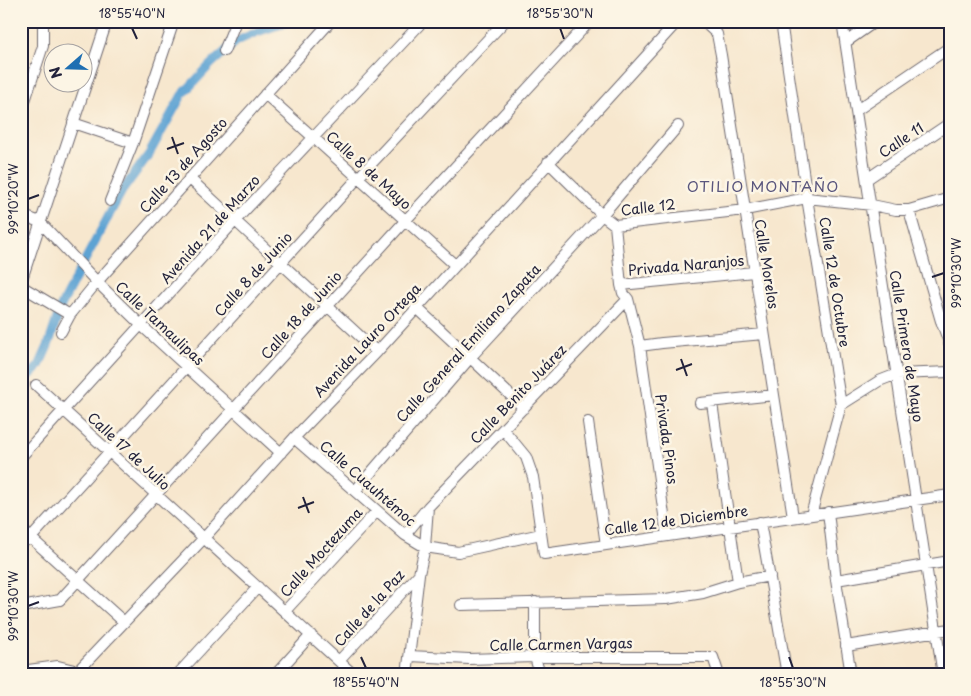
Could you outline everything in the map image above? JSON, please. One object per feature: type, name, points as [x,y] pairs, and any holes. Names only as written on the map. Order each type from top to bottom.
[{"type":"street","points":[[21,113],[43,46],[43,21]]},
{"type":"street","points":[[70,316],[21,284],[107,21]]},
{"type":"street","points":[[110,201],[133,143],[174,21]]},
{"type":"street","points":[[224,51],[236,21]]},
{"type":"street","name":"Calle 13 de Agosto","points":[[62,332],[70,316],[97,282],[188,178],[331,21]]},
{"type":"street","name":"Avenida 21 de Marzo","points":[[21,458],[63,409],[141,326],[235,221],[423,21]]},
{"type":"street","name":"Calle 8 de Junio","points":[[26,540],[187,368],[358,178],[505,21]]},
{"type":"street","name":"Calle 18 de Junio","points":[[21,606],[60,600],[157,496],[327,306],[590,21]]},
{"type":"street","name":"Avenida Lauro Ortega","points":[[76,673],[204,538],[294,438],[377,352],[678,21]]},
{"type":"street","name":"Calle Morelos","points":[[703,21],[717,34],[721,55],[793,517]]},
{"type":"street","name":"Calle 12 de Octubre","points":[[781,21],[807,198],[841,405],[811,515]]},
{"type":"street","name":"Calle Primero de Mayo","points":[[842,21],[868,179],[943,675]]},
{"type":"street","points":[[846,42],[876,21]]},
{"type":"street","points":[[856,110],[950,47]]},
{"type":"street","name":"Calle 8 de Mayo","points":[[265,94],[455,266]]},
{"type":"street","points":[[73,123],[133,143]]},
{"type":"street","name":"Calle 11","points":[[868,179],[950,123]]},
{"type":"street","name":"Calle General Emiliano Zapata","points":[[355,491],[470,358],[602,215],[678,126]]},
{"type":"street","points":[[548,162],[602,215],[615,225],[621,285]]},
{"type":"street","points":[[188,178],[377,352]]},
{"type":"street","name":"Calle 12","points":[[615,225],[745,210],[807,198],[872,205],[896,210],[909,210],[950,198]]},
{"type":"street","points":[[909,210],[950,346]]},
{"type":"street","name":"Calle Tamaulipas","points":[[21,215],[40,222],[141,326],[281,452]]},
{"type":"street","name":"Privada Naranjos","points":[[621,285],[754,272]]},
{"type":"street","name":"Privada Pinos","points":[[621,285],[645,345],[642,358],[643,374],[667,536]]},
{"type":"street","name":"Calle Benito Juárez","points":[[405,535],[428,507],[628,299]]},
{"type":"street","points":[[416,308],[524,408]]},
{"type":"street","points":[[941,321],[950,312]]},
{"type":"street","points":[[645,345],[764,334]]},
{"type":"street","points":[[841,405],[879,381],[897,374],[950,372]]},
{"type":"street","name":"Calle 17 de Julio","points":[[36,385],[354,675]]},
{"type":"street","points":[[700,403],[774,394]]},
{"type":"street","points":[[712,403],[738,582]]},
{"type":"street","points":[[588,422],[606,545]]},
{"type":"street","points":[[425,547],[458,552],[541,534],[533,477],[526,457],[503,429]]},
{"type":"street","name":"Calle Cuauhtémoc","points":[[294,438],[376,511],[405,535],[425,547]]},
{"type":"street","name":"Calle 12 de Diciembre","points":[[541,534],[544,554],[950,495]]},
{"type":"street","points":[[407,675],[419,574],[425,547],[428,507]]},
{"type":"street","name":"Calle Moctezuma","points":[[285,611],[376,511]]},
{"type":"street","points":[[828,512],[836,580],[851,675]]},
{"type":"street","points":[[760,522],[787,675]]},
{"type":"street","points":[[21,529],[26,540],[78,581],[124,622]]},
{"type":"street","points":[[836,580],[950,561]]},
{"type":"street","name":"Calle de la Paz","points":[[339,661],[419,574]]},
{"type":"street","points":[[460,605],[666,599],[702,593],[738,582],[770,576]]},
{"type":"street","points":[[176,675],[258,587]]},
{"type":"street","points":[[535,602],[535,657],[540,675]]},
{"type":"street","points":[[846,646],[950,629]]},
{"type":"street","points":[[275,675],[311,635]]},
{"type":"street","name":"Calle Carmen Vargas","points":[[410,656],[469,659],[713,657],[719,675]]},
{"type":"street","points":[[21,671],[58,666],[76,673]]},
{"type":"waterway","points":[[21,384],[39,366],[48,346],[61,306],[85,260],[122,191],[149,154],[182,95],[211,64],[237,41],[291,21]]},
{"type":"district","name":"OTILIO MONTAÑO","points":[[763,185]]}]
